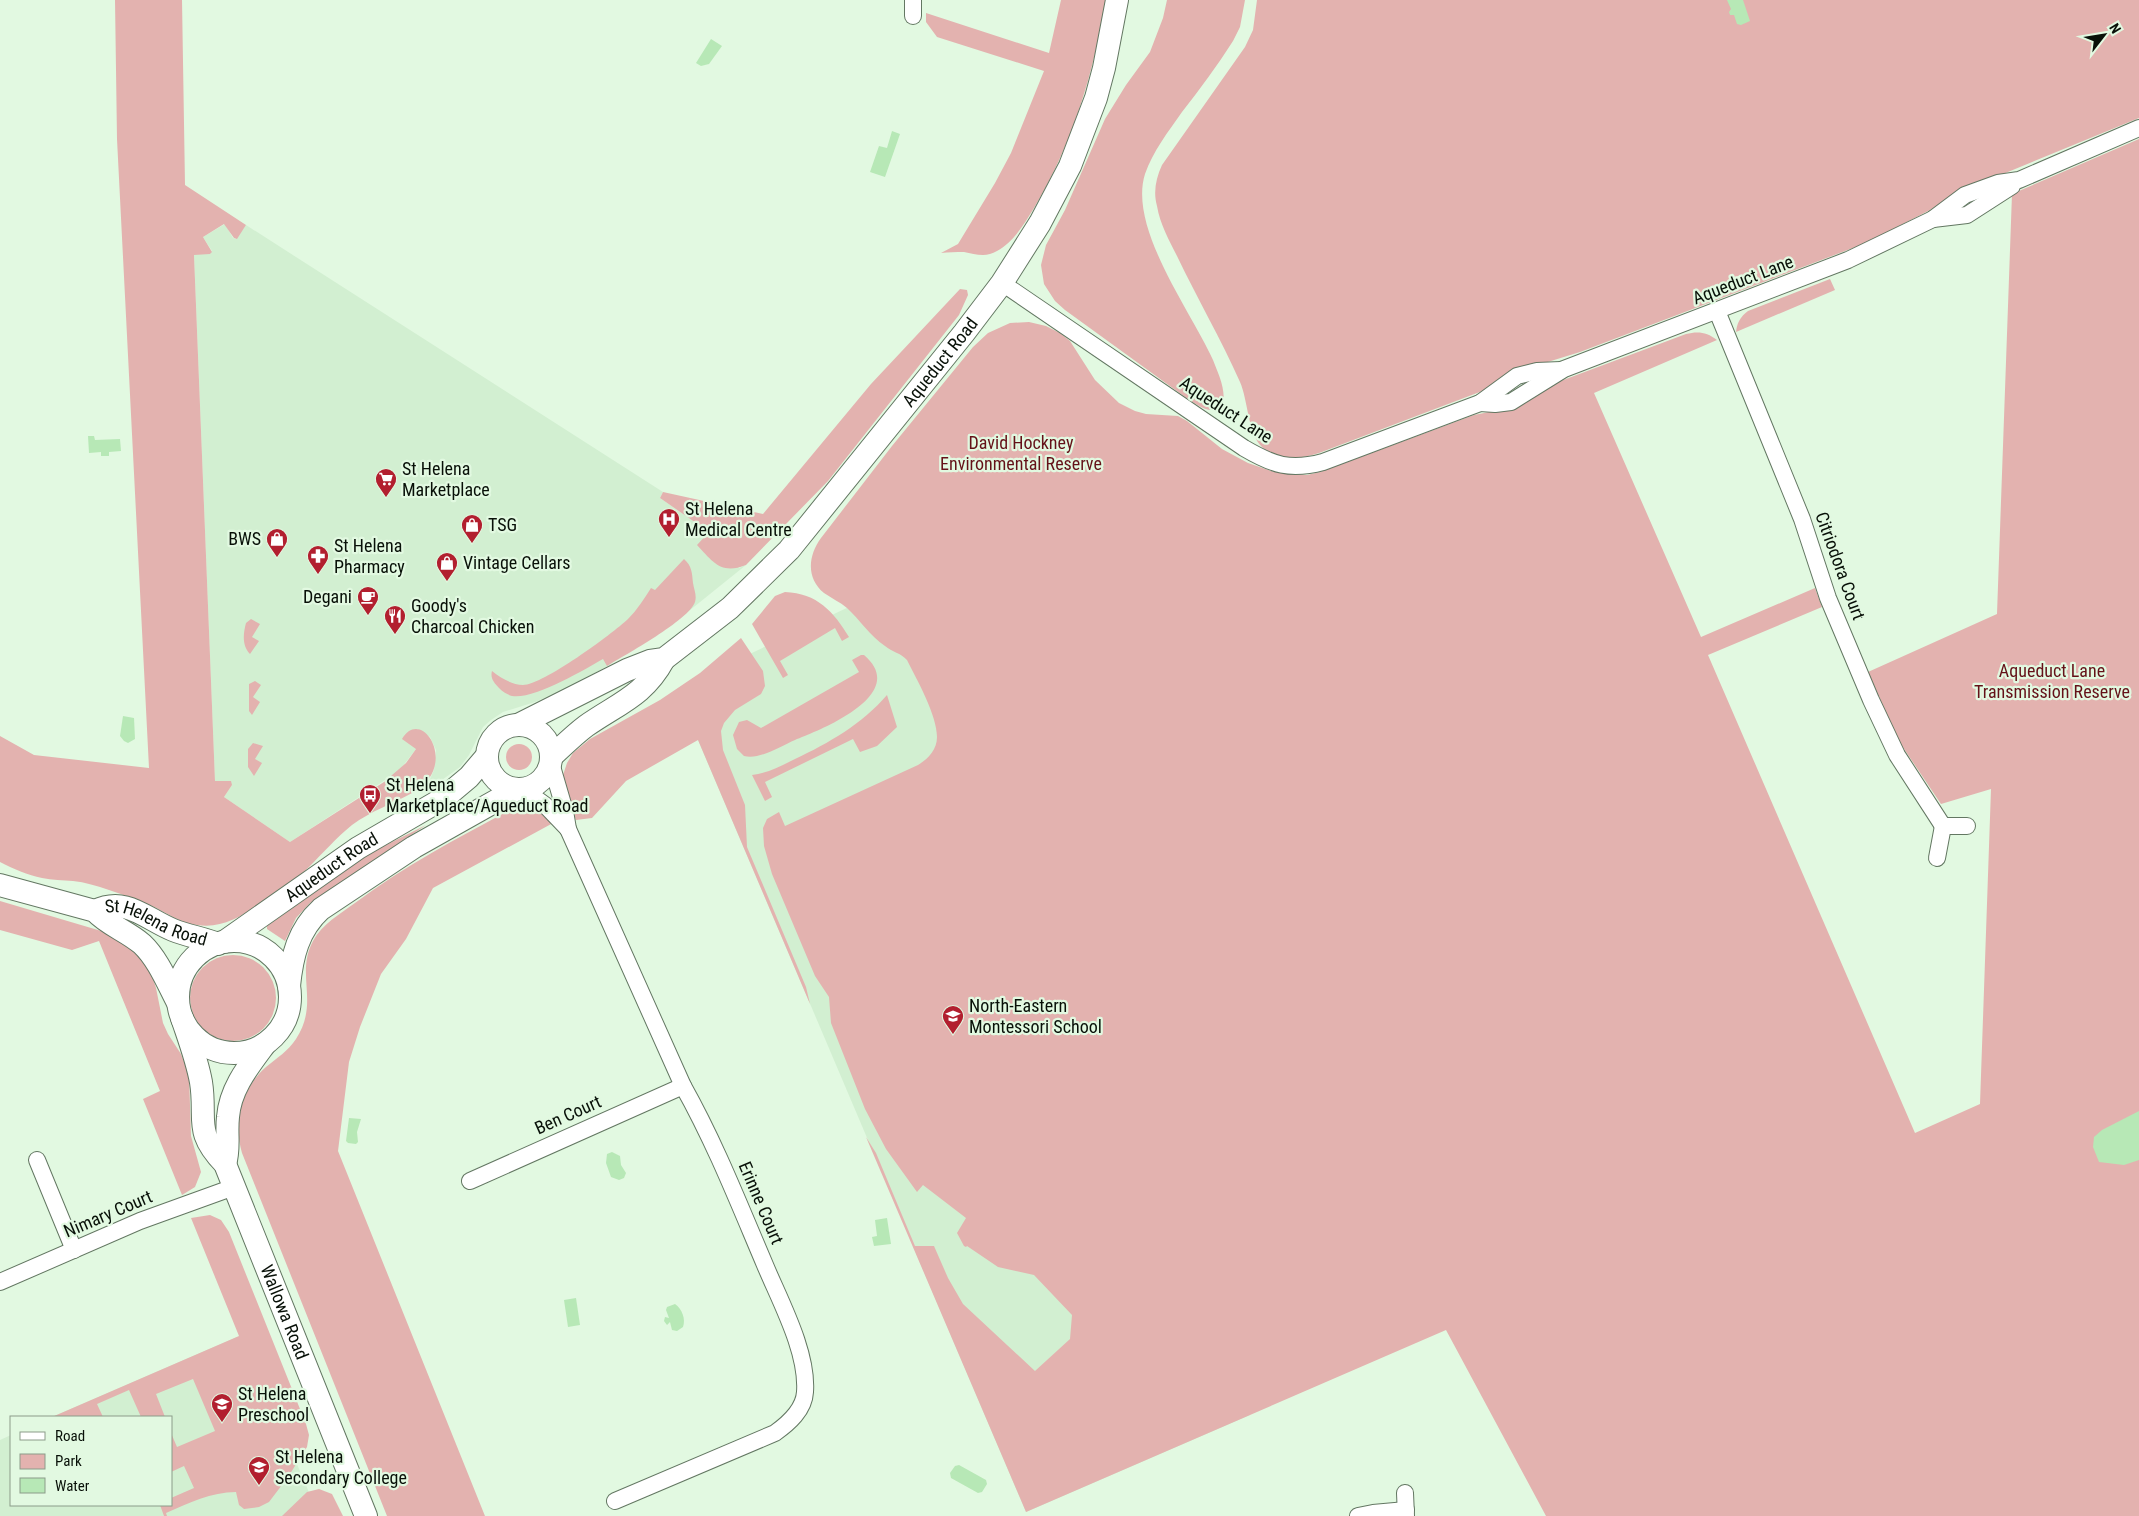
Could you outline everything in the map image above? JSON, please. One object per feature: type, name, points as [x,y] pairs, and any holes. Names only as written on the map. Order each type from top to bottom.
[{"type":"main road","name":"Aqueduct Road","points":[[551,760],[586,726],[640,692],[653,677],[664,659],[730,608],[789,550],[959,340],[1002,283],[1023,252],[1054,199],[1083,135],[1104,68],[1117,0]]},
{"type":"main road","name":"Aqueduct Road","points":[[520,724],[627,670],[650,661],[664,659]]},
{"type":"main road","points":[[520,724],[535,729],[542,734],[550,748],[551,760],[547,772],[541,780],[520,789],[508,787],[492,776],[486,757],[488,745],[493,736],[509,725],[520,724]]},
{"type":"main road","name":"Aqueduct Road","points":[[221,943],[358,848],[444,798],[470,777],[486,757]]},
{"type":"main road","name":"Aqueduct Road","points":[[289,986],[293,956],[298,938],[311,918],[321,909],[414,847],[520,789]]},
{"type":"main road","name":"St Helena Road","points":[[0,885],[94,911],[101,918],[144,945],[158,965],[180,1010]]},
{"type":"main road","name":"St Helena Road","points":[[94,911],[110,905],[131,909],[172,930],[221,943]]},
{"type":"main road","points":[[246,942],[269,954],[278,962],[289,986],[290,1005],[284,1023],[279,1031],[265,1044],[255,1050],[234,1053],[212,1049],[194,1036],[180,1010],[178,992],[185,970],[200,952],[221,943],[246,942]]},
{"type":"main road","name":"Wallowa Road","points":[[180,1010],[198,1066],[202,1089],[203,1132],[210,1148],[225,1164],[366,1516]]},
{"type":"main road","name":"Wallowa Road","points":[[225,1164],[229,1146],[227,1120],[231,1102],[246,1069],[265,1044]]},
{"type":"street","name":"Aqueduct Lane","points":[[1002,283],[1244,448],[1275,464],[1298,467],[1323,462],[1480,403],[1511,402],[1564,370],[1848,260],[1933,219],[1965,195],[1998,183],[2019,180],[2139,128]]},
{"type":"street","name":"Citriodora Court","points":[[1717,311],[1802,519],[1828,598],[1870,700],[1897,755],[1943,826]]},
{"type":"street","name":"Erinne Court","points":[[551,760],[554,778],[565,811],[568,830],[683,1086],[704,1123],[722,1162],[782,1306],[802,1363],[805,1392],[802,1405],[796,1414],[775,1433],[615,1501]]},
{"type":"street","name":"Erinne Court","points":[[520,789],[545,805],[568,830]]},
{"type":"street","points":[[1937,858],[1943,826],[1967,826]]},
{"type":"street","name":"Ben Court","points":[[470,1181],[683,1086]]},
{"type":"street","points":[[37,1160],[74,1250]]},
{"type":"street","name":"Nimary Court","points":[[0,1282],[170,1209],[234,1188]]},
{"type":"street","points":[[1358,1516],[1373,1513],[1406,1513],[1405,1493]]},
{"type":"shaded area","points":[[225,224],[233,238],[236,239],[246,225],[663,492],[660,498],[709,532],[739,568],[746,565],[674,623],[607,666],[570,687],[535,702],[503,712],[491,720],[483,727],[469,755],[460,767],[442,780],[419,789],[430,779],[434,770],[436,750],[430,737],[417,729],[416,749],[399,771],[290,842],[224,797],[232,785],[215,781],[194,254],[210,254],[212,251],[203,237]]},
{"type":"shaded area","name":"North-Eastern Montessori School","points":[[870,597],[896,605],[1250,1415],[1026,1512],[698,740],[720,668]]},
{"type":"shaded area","name":"St Helena Preschool","points":[[237,1337],[291,1450],[319,1516],[0,1516],[0,1440],[10,1435],[10,1506],[172,1506],[172,1416],[54,1416]]},
{"type":"green space","points":[[115,0],[182,0],[185,185],[246,225],[237,239],[234,238],[224,224],[203,237],[212,252],[210,254],[194,255],[215,781],[231,781],[232,785],[224,797],[290,842],[384,782],[406,763],[416,749],[402,739],[410,730],[419,729],[427,734],[433,744],[436,756],[434,769],[426,782],[412,793],[352,825],[301,874],[239,917],[208,926],[185,922],[147,904],[96,886],[37,877],[0,862],[0,736],[34,755],[149,768],[117,139]]},
{"type":"green space","points":[[1061,0],[1106,0],[1088,81],[1060,158],[1034,208],[1009,243],[993,253],[985,255],[964,252],[941,253],[958,244],[995,183],[1011,153],[1044,71],[937,37],[926,22],[926,13],[1049,53]]},
{"type":"green space","points":[[1167,0],[1245,0],[1240,27],[1233,41],[1166,134],[1152,157],[1145,174],[1142,195],[1145,219],[1153,244],[1164,269],[1213,360],[1219,376],[1224,398],[1223,403],[1215,410],[1205,409],[1185,397],[1065,310],[1055,301],[1044,284],[1041,265],[1046,245],[1065,210],[1105,119],[1126,85],[1150,52],[1163,18]]},
{"type":"green space","points":[[1257,0],[2139,0],[2139,118],[2003,174],[1968,185],[1930,210],[1866,243],[1580,352],[1538,365],[1485,390],[1319,453],[1297,458],[1282,457],[1269,452],[1257,441],[1251,425],[1243,389],[1165,232],[1158,213],[1155,196],[1157,180],[1162,165],[1245,47],[1253,30]]},
{"type":"green space","points":[[2139,139],[2139,1516],[1546,1516],[1446,1330],[1026,1512],[866,1137],[876,1153],[915,1246],[934,1246],[948,1278],[963,1304],[1035,1371],[1070,1339],[1072,1315],[1034,1275],[998,1267],[967,1246],[964,1246],[957,1233],[966,1218],[923,1185],[917,1192],[886,1149],[865,1109],[831,1023],[829,997],[815,976],[772,874],[764,846],[763,828],[767,819],[779,812],[785,826],[918,765],[934,750],[937,742],[934,718],[907,660],[880,642],[847,608],[824,593],[814,581],[812,574],[811,559],[821,538],[892,446],[973,347],[988,333],[1010,323],[1029,322],[1046,326],[1060,333],[1070,341],[1095,380],[1119,403],[1146,414],[1178,416],[1222,449],[1248,463],[1274,472],[1307,475],[1320,472],[1474,415],[1489,412],[1550,385],[1686,334],[1702,333],[1713,337],[1717,340],[1594,393],[1701,637],[1815,588],[1822,607],[1708,655],[1915,1133],[1980,1104],[1991,789],[1941,804],[1898,740],[1868,672],[1997,614],[2012,194]]},
{"type":"green space","points":[[1830,279],[1835,290],[1736,332],[1739,320],[1748,311]]},
{"type":"green space","points":[[960,289],[967,290],[968,295],[959,315],[828,481],[746,565],[737,568],[724,568],[713,561],[697,545],[709,532],[660,498],[663,492],[763,514],[871,384]]},
{"type":"green space","points":[[684,559],[689,564],[691,570],[696,595],[695,602],[681,618],[656,637],[607,666],[603,659],[558,683],[532,693],[512,696],[502,691],[494,682],[492,671],[503,679],[515,684],[533,683],[577,658],[628,619],[651,588],[655,590]]},
{"type":"green space","points":[[785,592],[796,593],[815,600],[831,612],[849,637],[842,641],[835,628],[780,661],[788,675],[783,678],[752,624],[775,596]]},
{"type":"green space","points":[[251,619],[260,624],[252,637],[259,641],[250,654],[244,644],[244,636],[246,623]]},
{"type":"green space","points":[[741,638],[763,671],[765,686],[761,694],[735,710],[724,723],[721,731],[723,750],[745,805],[747,847],[806,987],[810,1004],[698,740],[626,781],[592,818],[576,820],[563,786],[563,775],[573,753],[590,739],[660,700],[700,673]]},
{"type":"green space","points":[[864,655],[875,669],[877,683],[870,696],[857,708],[824,728],[770,752],[750,757],[744,756],[737,749],[733,735],[739,722],[747,720],[761,728],[859,672],[852,660]]},
{"type":"green space","points":[[255,681],[261,685],[253,697],[260,702],[252,715],[249,711],[249,684]]},
{"type":"green space","points":[[887,695],[897,727],[877,746],[860,752],[853,739],[765,782],[772,797],[765,801],[752,775],[779,767],[832,739],[856,724]]},
{"type":"green space","points":[[253,743],[263,746],[255,759],[262,763],[254,776],[248,767],[248,749]]},
{"type":"green space","points":[[519,744],[528,748],[532,757],[528,766],[519,770],[510,766],[506,757],[510,748]]},
{"type":"green space","points":[[527,803],[533,804],[553,823],[433,888],[406,939],[381,974],[360,1027],[349,1062],[338,1151],[485,1516],[387,1516],[242,1153],[238,1130],[241,1107],[250,1085],[266,1067],[289,1047],[303,1026],[307,1001],[306,965],[308,953],[321,929],[374,889],[413,864],[493,819]]},
{"type":"green space","points":[[426,825],[310,903],[296,918],[285,941],[267,929],[267,926],[370,853]]},
{"type":"green space","points":[[0,901],[108,933],[131,946],[151,972],[163,1023],[181,1054],[189,1074],[191,1136],[201,1172],[195,1187],[182,1195],[143,1099],[160,1091],[99,941],[72,950],[0,930]]},
{"type":"green space","points":[[233,955],[250,958],[264,967],[273,981],[276,998],[273,1015],[264,1029],[250,1038],[233,1041],[216,1038],[202,1029],[193,1015],[190,998],[193,981],[202,967],[216,958]]},
{"type":"green space","points":[[210,1215],[221,1220],[229,1232],[309,1435],[307,1447],[269,1502],[259,1507],[244,1509],[239,1505],[236,1492],[227,1492],[192,1502],[166,1513],[167,1516],[164,1516],[160,1506],[172,1506],[172,1498],[194,1488],[184,1466],[172,1472],[172,1435],[177,1447],[215,1431],[193,1379],[156,1394],[165,1416],[141,1416],[129,1390],[97,1404],[103,1416],[54,1416],[239,1336],[191,1218]]},
{"type":"green space","points":[[319,1489],[332,1494],[343,1516],[282,1516],[307,1492]]},
{"type":"water","points":[[1727,0],[1743,0],[1750,21],[1741,25],[1737,24],[1734,15],[1730,15],[1731,9]]},
{"type":"water","points":[[711,39],[722,46],[709,64],[701,66],[696,63]]},
{"type":"water","points":[[892,131],[900,134],[885,177],[870,172],[879,146],[887,148]]},
{"type":"water","points":[[88,436],[94,436],[95,440],[120,439],[121,451],[109,452],[109,456],[101,456],[101,452],[89,453]]},
{"type":"water","points":[[123,716],[134,718],[135,739],[128,743],[120,736]]},
{"type":"water","points":[[2139,1111],[2139,1160],[2124,1165],[2099,1162],[2093,1147],[2094,1137],[2102,1130]]},
{"type":"water","points":[[349,1118],[361,1119],[357,1132],[358,1142],[356,1144],[346,1141]]},
{"type":"water","points":[[612,1152],[620,1156],[621,1165],[626,1173],[624,1178],[619,1180],[611,1177],[606,1163],[607,1154]]},
{"type":"water","points":[[887,1218],[891,1244],[874,1246],[872,1237],[877,1236],[875,1220]]},
{"type":"water","points":[[576,1298],[580,1325],[568,1327],[564,1300]]},
{"type":"water","points":[[675,1304],[684,1318],[683,1327],[677,1331],[672,1330],[670,1322],[667,1325],[664,1321],[665,1317],[669,1318],[666,1310],[667,1307]]},
{"type":"water","points":[[959,1465],[986,1480],[987,1484],[982,1492],[978,1493],[951,1478],[950,1473],[955,1466]]},
{"type":"place","name":"St Helena Marketplace","points":[[386,498]]},
{"type":"place","name":"St Helena Medical Centre","points":[[669,538]]},
{"type":"place","name":"TSG","points":[[472,544]]},
{"type":"place","name":"BWS","points":[[277,558]]},
{"type":"place","name":"St Helena Pharmacy","points":[[318,575]]},
{"type":"place","name":"Vintage Cellars","points":[[447,582]]},
{"type":"place","name":"Degani","points":[[368,616]]},
{"type":"place","name":"Goody's Charcoal Chicken","points":[[395,635]]},
{"type":"place","name":"St Helena Marketplace/Aqueduct Road","points":[[370,814]]},
{"type":"place","name":"North-Eastern Montessori School","points":[[953,1035]]},
{"type":"place","name":"St Helena Preschool","points":[[222,1423]]},
{"type":"place","name":"St Helena Secondary College","points":[[259,1486]]},
{"type":"park label","name":"David Hockney Environmental Reserve","points":[[1021,453]]},
{"type":"park label","name":"Aqueduct Lane Transmission Reserve","points":[[2052,681]]}]
